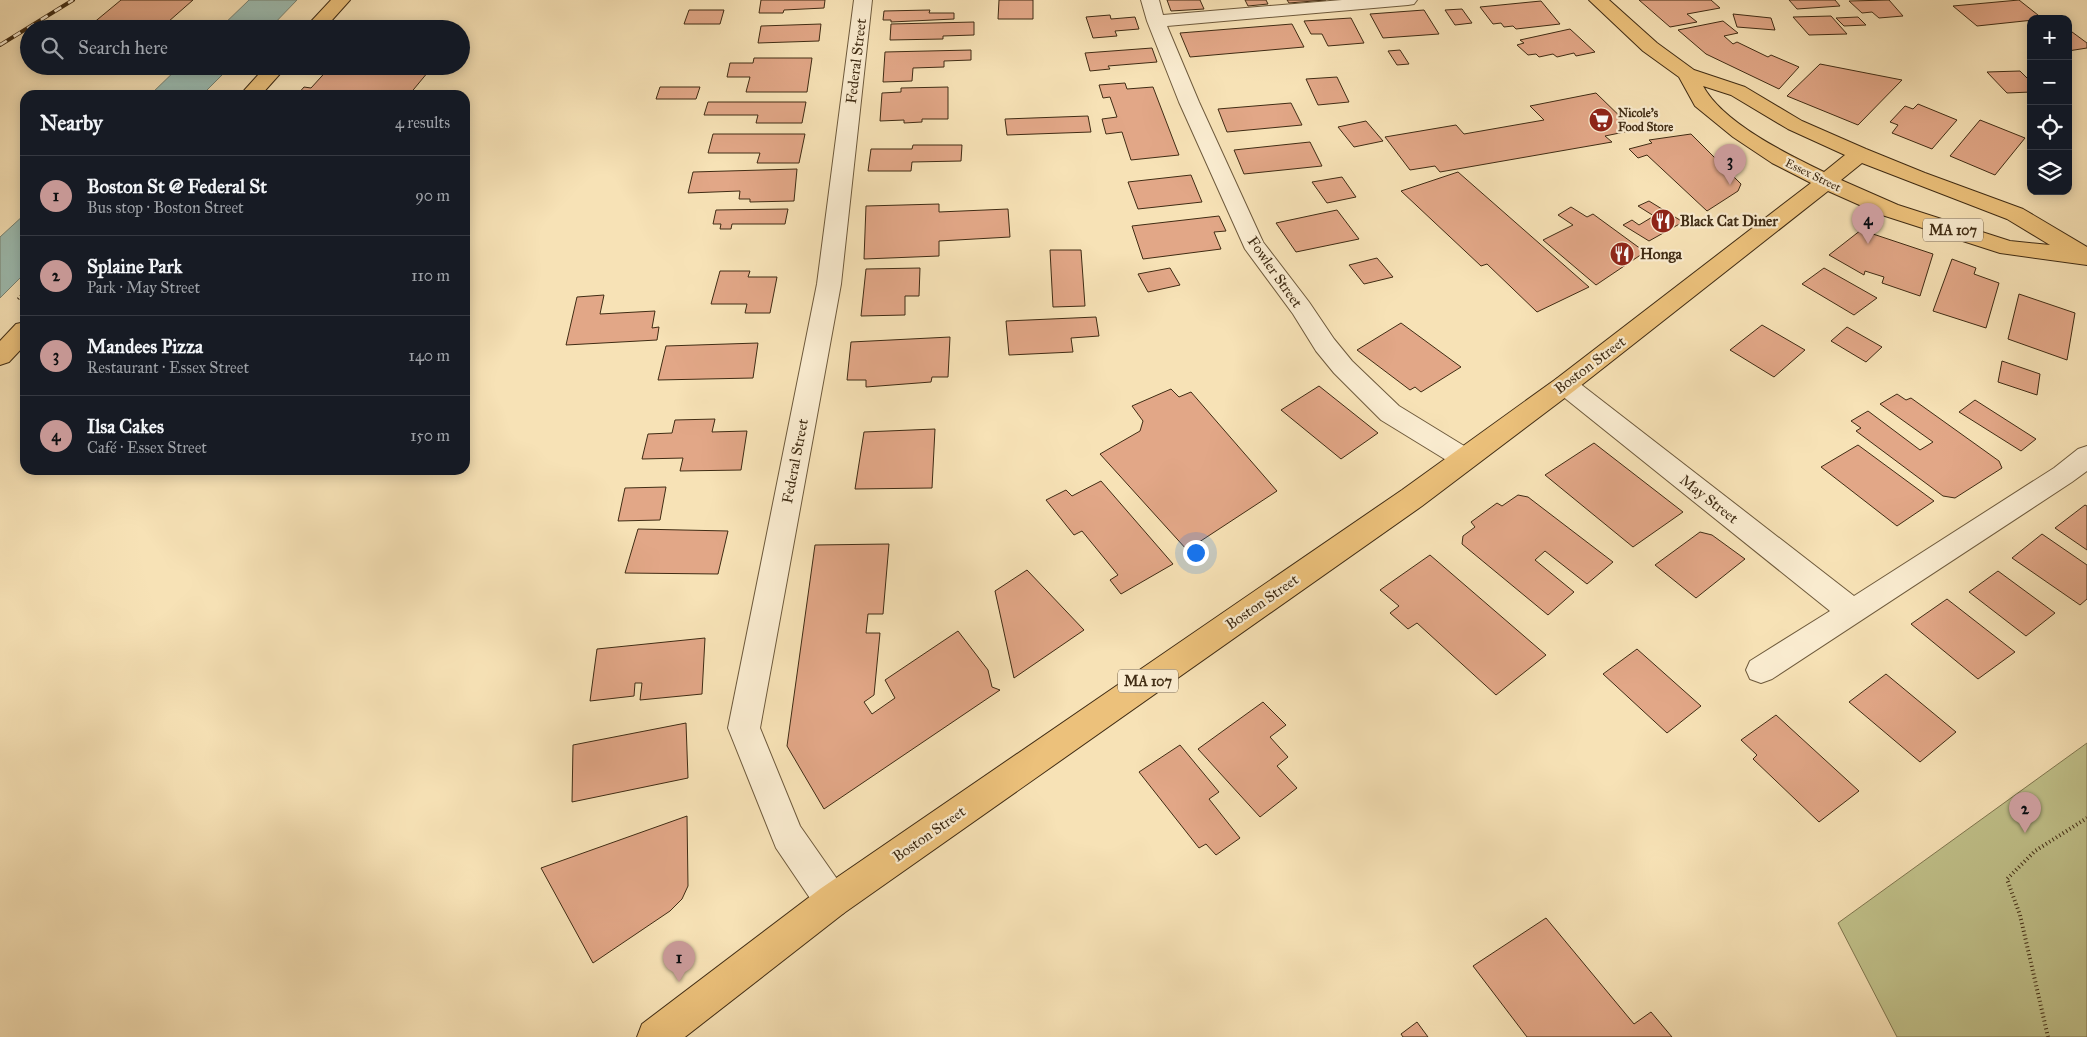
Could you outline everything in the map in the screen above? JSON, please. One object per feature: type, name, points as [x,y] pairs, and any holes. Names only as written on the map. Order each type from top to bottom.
[{"type":"main road","points":[[322,20],[341,0]]},
{"type":"main road","name":"Essex Street","points":[[1598,0],[1650,47],[1687,74],[1738,91],[1795,124],[1859,154],[1917,178],[2016,214],[2086,257]]},
{"type":"main road","name":"Essex Street","points":[[1687,74],[1702,102],[1740,133],[1780,158],[1826,182],[1890,210],[2008,248],[2086,257]]},
{"type":"main road","points":[[255,90],[269,75]]},
{"type":"main road","name":"Boston Street","points":[[655,1037],[832,901],[1412,498],[1565,385],[1826,182],[1859,154]]},
{"type":"main road","points":[[0,356],[20,335]]},
{"type":"street","name":"Federal Street","points":[[832,901],[788,836],[744,728],[829,284],[863,0]]},
{"type":"street","points":[[1153,10],[1408,0]]},
{"type":"street","name":"Fowler Street","points":[[1153,10],[1189,102],[1253,244],[1301,308],[1325,345],[1343,367],[1390,413],[1464,459]]},
{"type":"street","name":"May Street","points":[[1565,385],[1853,612]]},
{"type":"street","points":[[1761,670],[2063,475],[2087,456]]},
{"type":"path","points":[[2048,1037],[2020,915],[2006,878],[2035,852],[2087,818]]},
{"type":"green space","points":[[2087,743],[2087,1037],[1897,1037],[1838,923]]},
{"type":"water","points":[[249,0],[297,0],[278,20],[228,20]]},
{"type":"water","points":[[171,75],[222,75],[207,90],[155,90]]},
{"type":"water","points":[[20,219],[20,278],[0,298],[0,237]]},
{"type":"building","points":[[121,0],[193,0],[170,20],[97,20]]},
{"type":"building","points":[[761,0],[825,0],[824,8],[784,10],[783,13],[759,13]]},
{"type":"building","points":[[999,0],[1033,0],[1033,19],[998,19]]},
{"type":"building","points":[[1167,0],[1200,0],[1204,9],[1171,11]]},
{"type":"building","points":[[1245,0],[1266,0],[1268,4],[1248,6]]},
{"type":"building","points":[[1287,0],[1326,0],[1289,3]]},
{"type":"building","points":[[1639,0],[1711,0],[1720,8],[1687,14],[1697,22],[1670,27]]},
{"type":"building","points":[[1789,0],[1835,0],[1840,6],[1797,9]]},
{"type":"building","points":[[1889,0],[1903,16],[1879,18],[1872,12],[1862,13],[1849,1]]},
{"type":"building","points":[[2019,0],[2038,15],[2027,15],[2027,21],[1977,26],[1953,6]]},
{"type":"building","points":[[1541,1],[1560,24],[1516,29],[1513,26],[1504,27],[1501,23],[1493,24],[1480,7]]},
{"type":"building","points":[[1462,9],[1472,23],[1455,25],[1445,10]]},
{"type":"building","points":[[689,10],[724,10],[720,24],[684,24]]},
{"type":"building","points":[[930,10],[929,13],[954,13],[954,19],[891,22],[891,20],[883,20],[884,11]]},
{"type":"building","points":[[1424,10],[1439,34],[1383,38],[1370,14]]},
{"type":"building","points":[[1733,14],[1771,18],[1775,30],[1737,27]]},
{"type":"building","points":[[1110,15],[1111,19],[1135,17],[1139,29],[1115,31],[1117,36],[1093,38],[1086,17]]},
{"type":"building","points":[[1831,16],[1847,34],[1809,35],[1793,17]]},
{"type":"building","points":[[1858,17],[1866,25],[1844,26],[1836,18]]},
{"type":"building","points":[[1351,18],[1364,43],[1328,46],[1322,34],[1311,34],[1304,21]]},
{"type":"building","points":[[1723,21],[1738,33],[1724,36],[1733,44],[1737,42],[1768,57],[1771,55],[1799,67],[1779,89],[1706,54],[1678,30]]},
{"type":"building","points":[[974,22],[974,35],[943,36],[943,39],[890,40],[891,24]]},
{"type":"building","points":[[821,24],[819,41],[758,43],[761,26]]},
{"type":"building","points":[[1292,24],[1304,47],[1190,57],[1180,33]]},
{"type":"building","points":[[1570,29],[1595,52],[1576,56],[1574,53],[1557,57],[1553,54],[1539,57],[1536,54],[1528,55],[1517,45],[1524,43],[1520,40]]},
{"type":"building","points":[[2072,32],[2087,43],[2087,48],[2072,50]]},
{"type":"building","points":[[1152,48],[1157,62],[1108,66],[1110,69],[1090,71],[1085,53]]},
{"type":"building","points":[[971,50],[971,60],[944,61],[944,67],[913,68],[912,81],[883,82],[885,52]]},
{"type":"building","points":[[1400,50],[1409,64],[1397,65],[1388,51]]},
{"type":"building","points":[[754,58],[812,58],[807,92],[746,92],[750,77],[727,77],[730,63],[753,63]]},
{"type":"building","points":[[1820,64],[1902,80],[1858,125],[1787,96]]},
{"type":"building","points":[[2020,71],[2027,78],[2027,92],[2007,93],[1987,72]]},
{"type":"building","points":[[323,75],[426,75],[413,90],[301,90],[304,87],[311,88]]},
{"type":"building","points":[[1337,77],[1349,102],[1318,105],[1306,79]]},
{"type":"building","points":[[1125,83],[1127,89],[1153,87],[1179,155],[1131,160],[1122,132],[1106,134],[1102,119],[1117,117],[1110,97],[1103,98],[1099,85]]},
{"type":"building","points":[[660,87],[700,87],[696,99],[656,99]]},
{"type":"building","points":[[948,87],[948,119],[922,119],[922,122],[904,123],[904,120],[880,121],[882,93],[901,92],[901,88]]},
{"type":"building","points":[[1596,93],[1634,130],[1605,136],[1612,142],[1440,172],[1435,166],[1410,170],[1385,137],[1456,125],[1464,134],[1544,120],[1530,106]]},
{"type":"building","points":[[708,102],[806,102],[802,123],[756,123],[758,115],[704,115]]},
{"type":"building","points":[[1291,103],[1302,125],[1227,132],[1218,109]]},
{"type":"building","points":[[1918,104],[1957,120],[1932,149],[1892,133],[1898,125],[1890,122],[1905,106],[1913,109]]},
{"type":"building","points":[[1088,116],[1091,132],[1007,135],[1005,119]]},
{"type":"building","points":[[1980,120],[2025,138],[1995,175],[1950,156]]},
{"type":"building","points":[[1366,121],[1383,141],[1354,147],[1338,127]]},
{"type":"building","points":[[713,134],[805,134],[799,163],[757,163],[760,153],[708,153]]},
{"type":"building","points":[[1691,134],[1741,184],[1738,191],[1707,211],[1647,155],[1638,158],[1629,149],[1652,143],[1649,140]]},
{"type":"building","points":[[1310,142],[1322,166],[1244,174],[1234,150]]},
{"type":"building","points":[[913,145],[962,145],[961,161],[912,162],[911,171],[868,171],[871,149],[912,149]]},
{"type":"building","points":[[797,169],[794,201],[750,202],[750,199],[739,199],[740,191],[688,193],[693,172]]},
{"type":"building","points":[[1458,172],[1589,287],[1537,312],[1487,264],[1481,266],[1401,191]]},
{"type":"building","points":[[1191,175],[1202,202],[1138,209],[1128,182]]},
{"type":"building","points":[[1342,177],[1356,197],[1327,203],[1312,182]]},
{"type":"building","name":"Black Cat Diner","points":[[1649,201],[1683,222],[1649,241],[1623,225],[1632,220],[1639,225],[1654,216],[1638,206]]},
{"type":"building","points":[[939,204],[939,212],[1008,209],[1010,237],[939,241],[939,256],[864,259],[866,206]]},
{"type":"building","points":[[1571,207],[1587,217],[1593,214],[1645,252],[1596,285],[1543,240],[1573,225],[1558,215]]},
{"type":"building","points":[[788,209],[785,224],[732,224],[731,229],[720,229],[721,224],[713,224],[716,210]]},
{"type":"building","points":[[1337,210],[1359,239],[1296,252],[1276,223]]},
{"type":"building","points":[[1219,216],[1226,231],[1214,232],[1221,249],[1143,259],[1132,226]]},
{"type":"building","points":[[1861,230],[1933,254],[1920,296],[1882,283],[1884,277],[1865,271],[1864,275],[1829,255]]},
{"type":"building","points":[[1050,250],[1081,250],[1085,306],[1053,307]]},
{"type":"building","points":[[1377,258],[1393,277],[1364,284],[1349,265]]},
{"type":"building","points":[[1952,259],[1976,268],[1974,274],[1999,283],[1986,328],[1933,311]]},
{"type":"building","points":[[920,268],[919,296],[905,296],[905,315],[861,316],[866,269]]},
{"type":"building","points":[[1170,268],[1180,285],[1148,292],[1138,274]]},
{"type":"building","points":[[1824,268],[1877,298],[1854,315],[1802,284]]},
{"type":"building","points":[[720,271],[750,271],[748,277],[777,277],[770,313],[745,313],[747,304],[711,304]]},
{"type":"building","points":[[2019,294],[2075,313],[2067,360],[2008,339]]},
{"type":"building","points":[[604,295],[600,314],[655,311],[652,328],[659,327],[657,340],[566,345],[577,297]]},
{"type":"building","points":[[1096,317],[1099,336],[1071,338],[1073,352],[1009,355],[1006,321]]},
{"type":"building","points":[[1401,323],[1461,367],[1421,392],[1415,387],[1410,390],[1357,350]]},
{"type":"building","points":[[1762,325],[1805,350],[1774,377],[1730,350]]},
{"type":"building","points":[[1847,327],[1882,347],[1866,362],[1831,341]]},
{"type":"building","points":[[950,337],[948,377],[932,377],[931,382],[866,387],[866,380],[847,380],[851,342]]},
{"type":"building","points":[[758,343],[753,378],[658,380],[666,346]]},
{"type":"building","points":[[2002,361],[2040,374],[2037,395],[1998,382]]},
{"type":"building","points":[[1319,386],[1378,433],[1341,459],[1281,410]]},
{"type":"building","points":[[1171,389],[1179,397],[1191,392],[1277,491],[1187,550],[1100,454],[1140,431],[1143,421],[1132,406]]},
{"type":"building","points":[[1897,394],[1906,400],[1911,398],[1999,461],[2002,468],[1955,498],[1943,496],[1856,431],[1861,428],[1851,421],[1868,411],[1920,450],[1933,442],[1880,404]]},
{"type":"building","points":[[1975,400],[2036,439],[2021,451],[1959,412]]},
{"type":"building","points":[[715,419],[712,432],[747,431],[741,470],[680,471],[683,458],[642,459],[648,434],[672,433],[675,420]]},
{"type":"building","points":[[935,429],[932,488],[855,489],[864,432]]},
{"type":"building","points":[[1594,443],[1683,512],[1633,547],[1545,475]]},
{"type":"building","points":[[1858,445],[1934,501],[1897,526],[1821,467]]},
{"type":"building","points":[[1101,481],[1173,564],[1121,594],[1110,580],[1118,575],[1082,531],[1074,535],[1046,500],[1066,490],[1072,496]]},
{"type":"building","points":[[666,487],[660,520],[618,521],[625,488]]},
{"type":"building","points":[[1518,495],[1528,497],[1613,562],[1587,584],[1545,551],[1535,560],[1574,592],[1548,615],[1462,544],[1463,536],[1475,527],[1471,522],[1497,503],[1502,506]]},
{"type":"building","points":[[2085,505],[2087,506],[2087,550],[2055,528]]},
{"type":"building","points":[[638,529],[728,531],[718,574],[625,573]]},
{"type":"building","points":[[1700,532],[1712,535],[1745,559],[1696,598],[1655,565]]},
{"type":"building","points":[[2042,534],[2087,565],[2087,599],[2080,605],[2012,558]]},
{"type":"building","points":[[889,544],[883,614],[868,614],[866,633],[880,633],[874,695],[864,702],[872,714],[895,698],[885,680],[958,631],[988,670],[992,687],[1000,690],[824,809],[787,746],[815,545]]},
{"type":"building","points":[[1430,555],[1546,655],[1496,695],[1417,623],[1408,629],[1390,613],[1399,606],[1380,590]]},
{"type":"building","points":[[1027,570],[1084,630],[1014,678],[995,591]]},
{"type":"building","points":[[1998,571],[2055,613],[2026,636],[1969,592]]},
{"type":"building","points":[[1947,599],[2015,652],[1978,679],[1911,624]]},
{"type":"building","points":[[705,638],[702,694],[640,700],[642,683],[635,683],[634,696],[590,701],[597,649]]},
{"type":"building","points":[[1637,649],[1701,706],[1667,733],[1603,674]]},
{"type":"building","points":[[1886,674],[1956,732],[1920,762],[1849,702]]},
{"type":"building","points":[[1263,702],[1286,725],[1270,737],[1288,757],[1277,766],[1297,788],[1260,817],[1198,749]]},
{"type":"building","points":[[1776,715],[1859,791],[1819,822],[1753,759],[1757,755],[1741,740]]},
{"type":"building","points":[[686,723],[688,778],[572,802],[573,745]]},
{"type":"building","points":[[1180,745],[1219,792],[1209,799],[1240,838],[1216,855],[1206,844],[1199,848],[1139,772]]},
{"type":"building","points":[[687,816],[688,886],[682,899],[670,911],[593,963],[541,868]]},
{"type":"building","points":[[1546,918],[1634,1024],[1651,1012],[1672,1037],[1527,1037],[1473,966]]},
{"type":"building","points":[[1417,1022],[1428,1037],[1403,1037],[1401,1034]]},
{"type":"railway","points":[[41,20],[73,0]]},
{"type":"railway","points":[[0,45],[20,33]]},
{"type":"place","name":"Nicole's Food Store","points":[[1601,120]]},
{"type":"place","name":"Mandees Pizza","points":[[1730,185]]},
{"type":"place","name":"Black Cat Diner","points":[[1663,221]]},
{"type":"place","name":"Ilsa Cakes","points":[[1868,244]]},
{"type":"place","name":"Honga","points":[[1622,254]]},
{"type":"place","name":"Splaine Park","points":[[2025,833]]},
{"type":"place","name":"Boston St @ Federal St","points":[[679,982]]}]
